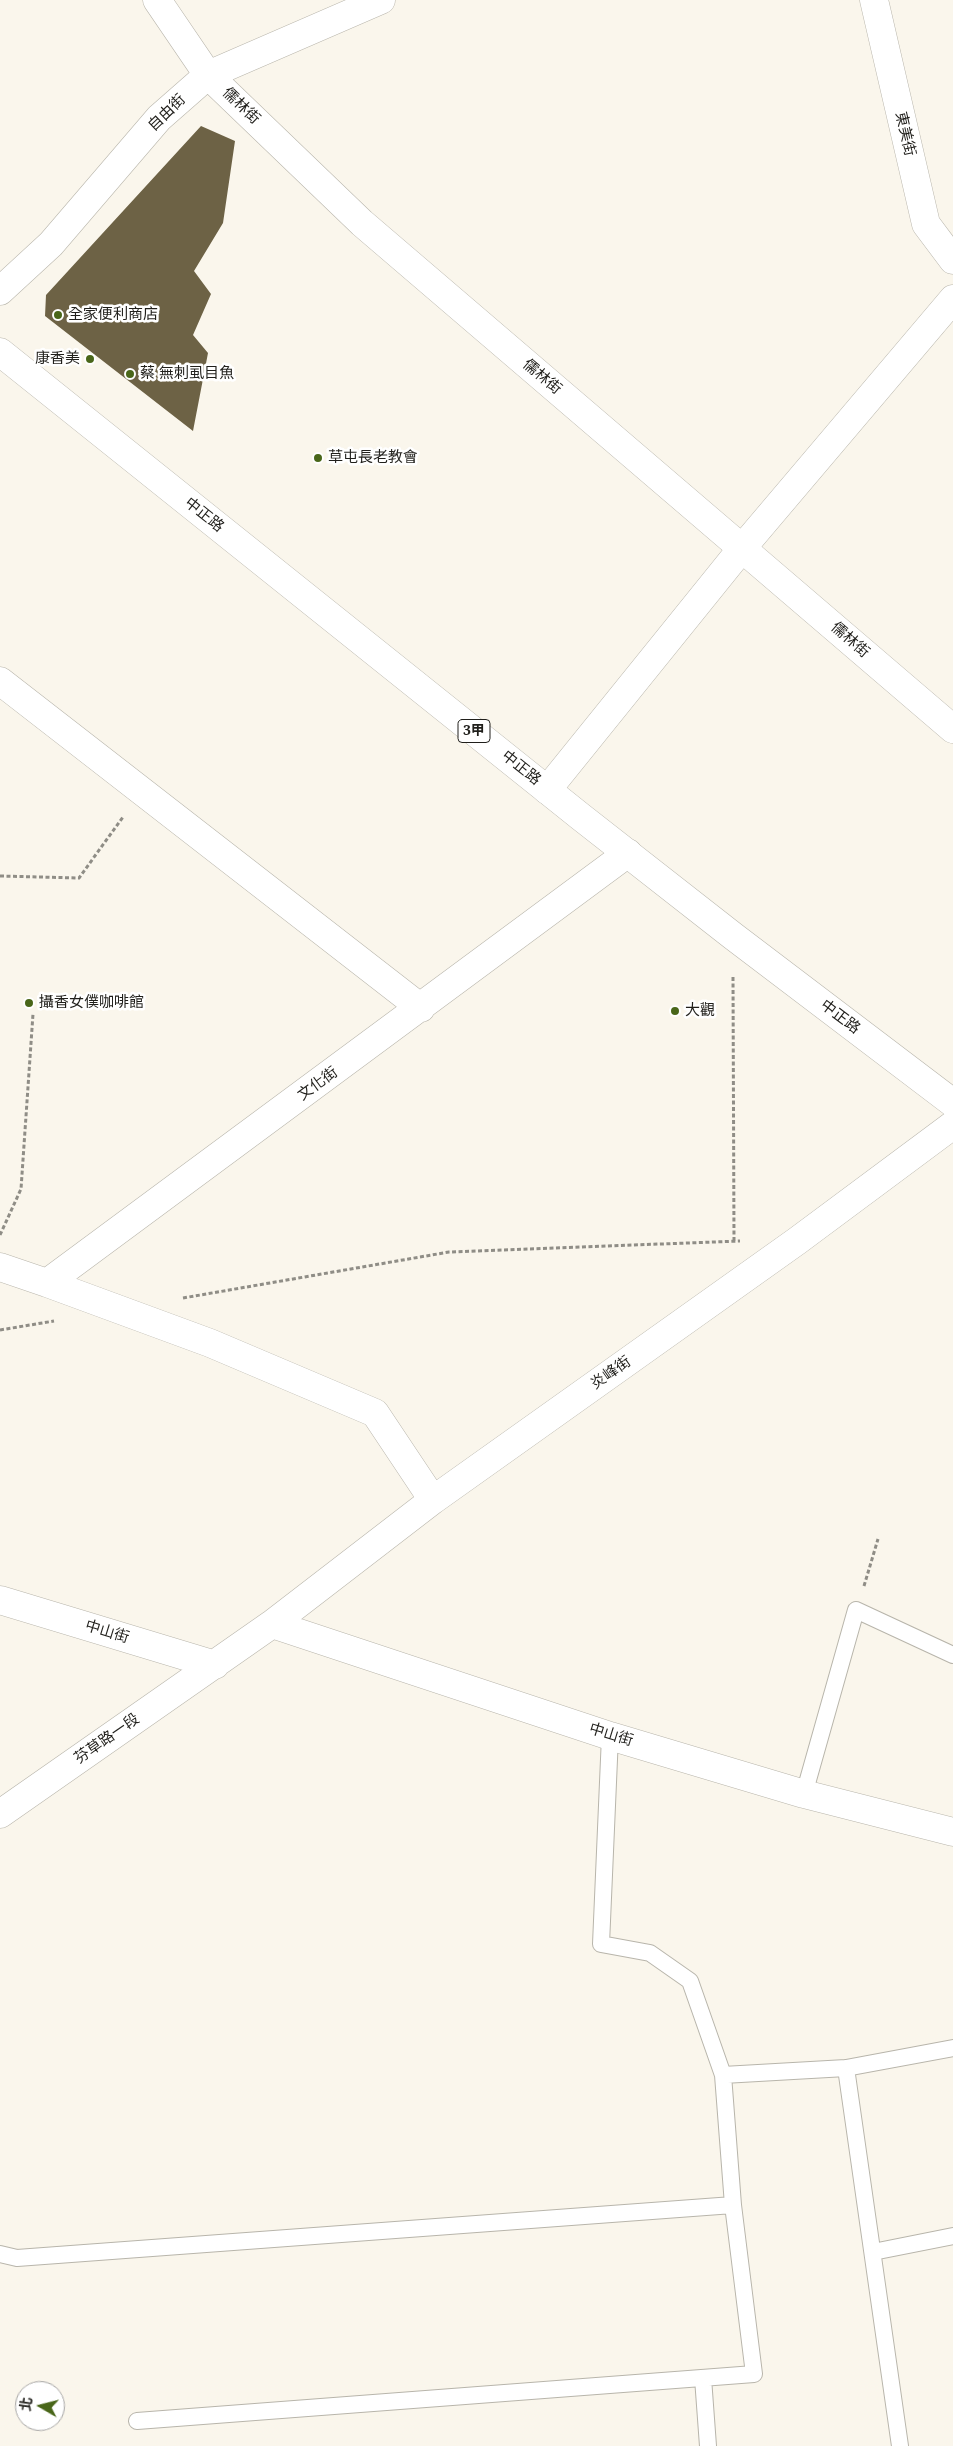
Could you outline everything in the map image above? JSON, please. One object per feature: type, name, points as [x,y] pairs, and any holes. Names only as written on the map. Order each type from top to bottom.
[{"type":"street","name":"儒林街","points":[[157,0],[208,75],[362,222],[953,729]]},
{"type":"street","name":"自由街","points":[[0,291],[51,244],[159,118],[208,75],[381,0]]},
{"type":"street","name":"東美街","points":[[874,0],[926,224],[953,260]]},
{"type":"street","points":[[547,790],[743,548],[953,299]]},
{"type":"street","name":"中正路","points":[[0,352],[547,790],[733,936],[953,1103]]},
{"type":"street","points":[[0,681],[421,1008]]},
{"type":"street","name":"文化街","points":[[47,1283],[628,853]]},
{"type":"street","name":"炎峰街","points":[[272,1624],[432,1500],[797,1241],[953,1125]]},
{"type":"street","points":[[0,1267],[210,1342],[375,1413],[432,1500]]},
{"type":"street","name":"中山街","points":[[0,1600],[215,1665]]},
{"type":"street","name":"芬草路一段","points":[[0,1814],[272,1624]]},
{"type":"street","name":"中山街","points":[[272,1624],[610,1736],[804,1794],[953,1832]]},
{"type":"lane","points":[[804,1794],[856,1610],[953,1655]]},
{"type":"lane","points":[[137,2421],[754,2374],[732,2205],[723,2075],[690,1981],[650,1953],[602,1944],[610,1736]]},
{"type":"lane","points":[[723,2075],[846,2068],[953,2048]]},
{"type":"lane","points":[[846,2068],[900,2446]]},
{"type":"lane","points":[[0,2254],[17,2258],[732,2205]]},
{"type":"lane","points":[[873,2252],[953,2236]]},
{"type":"lane","points":[[703,2378],[708,2446]]},
{"type":"path","points":[[0,876],[79,878],[142,790]]},
{"type":"path","points":[[733,936],[734,1241]]},
{"type":"path","points":[[0,1236],[22,1189],[33,1014]]},
{"type":"path","points":[[176,1299],[449,1252],[743,1241]]},
{"type":"path","points":[[0,1330],[61,1319]]},
{"type":"path","points":[[856,1610],[878,1539]]},
{"type":"building","points":[[201,126],[235,141],[223,223],[194,271],[211,294],[193,335],[208,353],[193,431],[45,316],[46,295]]},
{"type":"place","name":"全家便利商店","points":[[58,315]]},
{"type":"place","name":"康香美","points":[[90,359]]},
{"type":"place","name":"蔡 無刺虱目魚","points":[[130,374]]},
{"type":"place","name":"草屯長老教會","points":[[318,458]]},
{"type":"place","name":"攝香女僕咖啡館","points":[[29,1003]]},
{"type":"place","name":"大觀","points":[[675,1011]]}]
